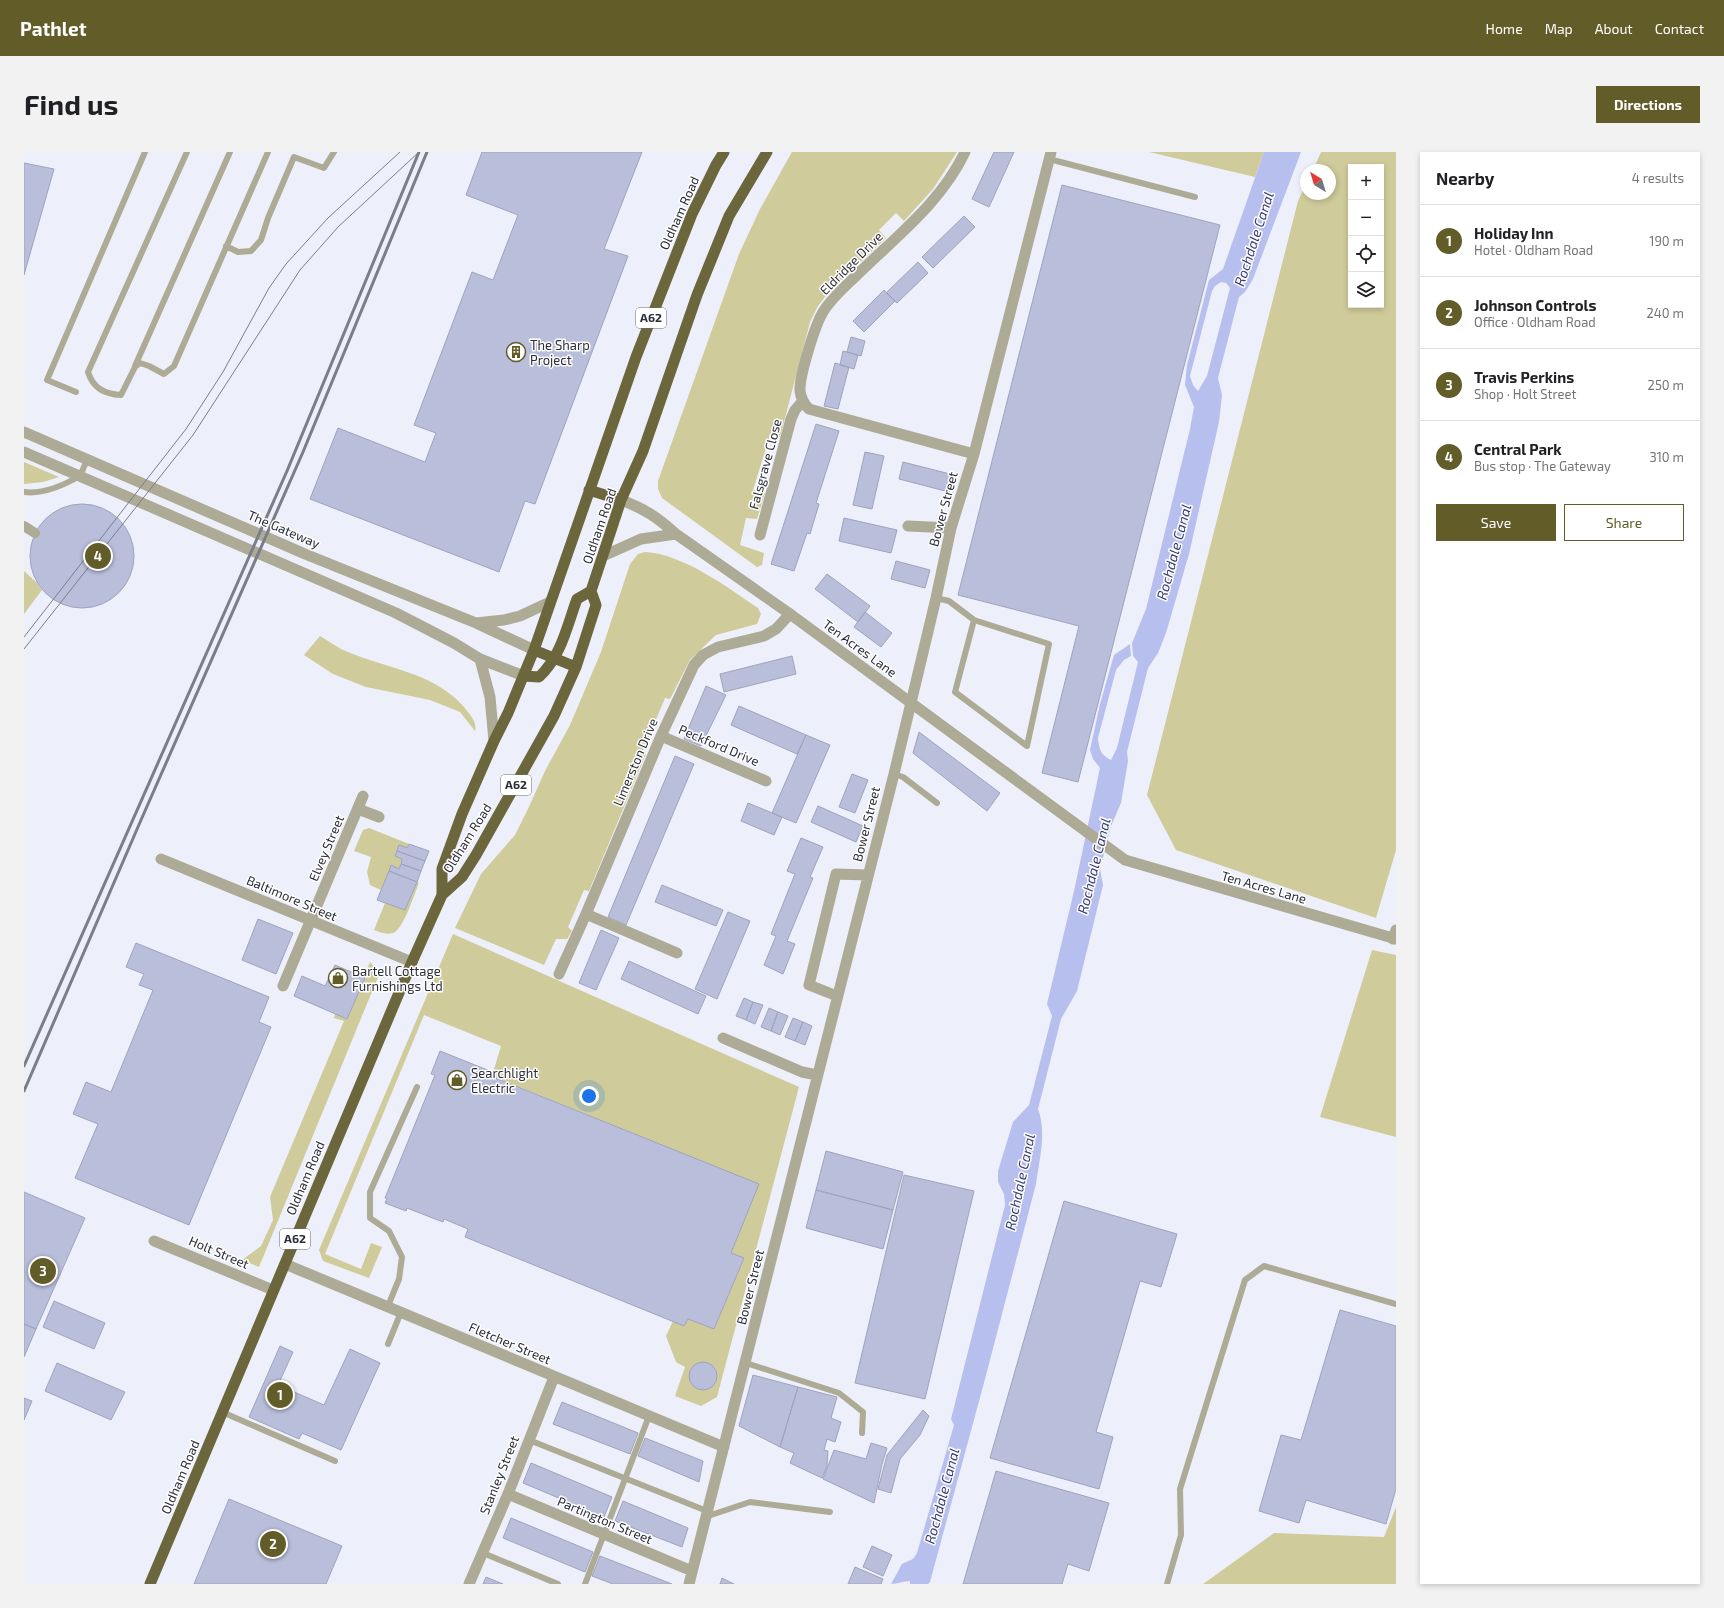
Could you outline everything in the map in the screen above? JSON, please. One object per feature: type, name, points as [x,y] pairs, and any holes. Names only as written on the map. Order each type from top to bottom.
[{"type":"highway","name":"Oldham Road","points":[[442,895],[442,869],[462,814],[508,713],[534,650],[636,357],[676,252],[706,186],[724,152]]},
{"type":"highway","name":"Oldham Road","points":[[150,1584],[412,962],[442,895],[462,877],[476,855],[554,716],[576,667],[596,605],[591,591],[621,500],[643,451],[697,295],[728,216],[767,152]]},
{"type":"highway","points":[[590,490],[621,500]]},
{"type":"highway","points":[[524,676],[539,677],[549,668],[555,659],[577,599],[591,591]]},
{"type":"highway","points":[[534,650],[576,667]]},
{"type":"street","name":"Eldridge Drive","points":[[802,402],[800,390],[805,367],[812,338],[823,312],[838,293],[929,205],[947,182],[965,152]]},
{"type":"street","name":"Bower Street","points":[[689,1584],[746,1364],[817,1075],[894,774],[951,528],[974,454],[1050,156]]},
{"type":"street","points":[[802,402],[809,409],[974,454]]},
{"type":"street","name":"Falsgrave Close","points":[[760,535],[791,420],[795,410],[802,402]]},
{"type":"street","name":"The Gateway","points":[[24,432],[305,554],[476,623],[534,650]]},
{"type":"street","points":[[24,452],[396,613],[454,643],[480,659],[524,676]]},
{"type":"street","name":"Ten Acres Lane","points":[[621,500],[640,507],[662,522],[676,534],[790,614],[1125,860],[1395,936]]},
{"type":"street","points":[[24,524],[35,533]]},
{"type":"street","points":[[908,526],[951,528]]},
{"type":"street","points":[[603,556],[642,539],[676,534]]},
{"type":"street","points":[[476,623],[504,620],[520,616],[550,602]]},
{"type":"street","name":"Limerston Drive","points":[[559,974],[661,736],[694,665],[703,655],[718,647],[764,636],[776,629],[790,614]]},
{"type":"street","points":[[480,659],[490,697],[494,741]]},
{"type":"street","name":"Peckford Drive","points":[[661,736],[766,781]]},
{"type":"street","name":"Elvey Street","points":[[283,986],[363,796]]},
{"type":"street","name":"Elvey Street","points":[[358,809],[379,817]]},
{"type":"street","name":"Baltimore Street","points":[[161,859],[412,962]]},
{"type":"street","name":"Bower Street","points":[[837,996],[809,986],[836,874],[868,875]]},
{"type":"street","points":[[586,914],[677,953]]},
{"type":"street","points":[[723,1038],[802,1072],[817,1075]]},
{"type":"street","name":"Holt Street","points":[[154,1241],[274,1290]]},
{"type":"street","name":"Fletcher Street","points":[[285,1264],[724,1447]]},
{"type":"street","name":"Stanley Street","points":[[469,1584],[508,1494],[554,1377]]},
{"type":"street","name":"Partington Street","points":[[508,1494],[692,1572]]},
{"type":"lane","points":[[76,392],[47,380],[145,152]]},
{"type":"lane","points":[[187,152],[88,372],[91,382],[98,388],[110,394],[121,395],[135,367],[230,152]]},
{"type":"lane","points":[[135,367],[140,363],[150,366],[164,374],[174,366],[268,152]]},
{"type":"lane","points":[[226,246],[238,252],[251,251],[261,240],[268,218],[294,157],[324,168],[334,152]]},
{"type":"lane","points":[[1050,156],[1195,197]]},
{"type":"lane","points":[[24,492],[37,493],[67,483],[80,476],[87,460]]},
{"type":"lane","points":[[936,598],[949,601],[974,620],[1049,644],[1027,746],[955,692],[974,620]]},
{"type":"lane","points":[[894,774],[903,777],[937,803]]},
{"type":"lane","points":[[388,1306],[399,1279],[402,1257],[389,1231],[370,1218],[370,1192],[417,1087]]},
{"type":"lane","points":[[1167,1584],[1181,1534],[1180,1488],[1245,1280],[1264,1266],[1396,1304]]},
{"type":"lane","points":[[388,1344],[401,1312]]},
{"type":"lane","points":[[746,1364],[839,1393],[863,1412],[862,1433]]},
{"type":"lane","points":[[222,1412],[335,1461]]},
{"type":"lane","points":[[585,1584],[649,1416]]},
{"type":"lane","points":[[529,1440],[626,1478],[706,1514],[750,1502],[830,1512]]},
{"type":"lane","points":[[483,1553],[558,1584]]},
{"type":"shaded area","points":[[792,152],[957,152],[933,189],[904,221],[896,213],[879,230],[886,238],[828,293],[818,306],[810,322],[780,437],[770,435],[753,490],[765,493],[757,519],[746,518],[740,545],[764,553],[762,565],[757,567],[662,498],[658,489],[658,481],[739,254],[760,209]]},
{"type":"shaded area","points":[[1149,152],[1264,152],[1255,177]]},
{"type":"shaded area","points":[[1321,152],[1396,152],[1396,850],[1376,918],[1176,850],[1147,795],[1300,197],[1300,200],[1336,200],[1336,164],[1316,164]]},
{"type":"shaded area","points":[[24,462],[59,477],[43,482],[24,484]]},
{"type":"shaded area","points":[[645,552],[659,554],[674,559],[704,573],[758,608],[761,614],[757,624],[716,635],[690,660],[670,699],[665,698],[642,753],[646,754],[589,891],[584,890],[568,927],[572,931],[567,939],[556,939],[544,965],[455,928],[481,874],[515,835],[545,771],[570,725],[601,652],[630,564],[638,554]]},
{"type":"shaded area","points":[[24,571],[42,590],[24,614]]},
{"type":"shaded area","points":[[320,636],[341,649],[426,679],[441,688],[455,698],[468,712],[475,723],[475,731],[460,712],[430,700],[366,687],[333,674],[304,655]]},
{"type":"shaded area","points":[[369,828],[409,844],[407,848],[399,846],[395,856],[402,859],[399,869],[391,866],[381,890],[370,885],[367,872],[371,857],[354,851],[363,830]]},
{"type":"shaded area","points":[[417,882],[419,883],[408,911],[397,930],[388,934],[374,930],[385,903],[405,910]]},
{"type":"shaded area","points":[[453,934],[799,1087],[717,1397],[701,1406],[675,1396],[685,1367],[676,1362],[666,1336],[673,1321],[684,1326],[688,1319],[714,1329],[744,1258],[731,1253],[758,1184],[492,1076],[501,1046],[424,1015],[325,1254],[361,1269],[371,1243],[382,1247],[369,1278],[323,1261],[319,1250]]},
{"type":"shaded area","points":[[1372,950],[1396,955],[1396,1137],[1320,1117]]},
{"type":"shaded area","points":[[370,962],[377,970],[378,977],[259,1267],[242,1260],[261,1246],[273,1220],[270,1197],[344,1021],[334,1018],[335,1014],[347,1019]]},
{"type":"shaded area","points":[[1396,1507],[1396,1584],[1203,1584],[1274,1533],[1384,1537]]},
{"type":"water","name":"Rochdale Canal","points":[[1264,152],[1301,152],[1253,279],[1245,292],[1239,297],[1218,378],[1222,395],[1219,422],[1189,554],[1166,633],[1158,653],[1148,668],[1127,752],[1128,761],[1121,803],[1111,826],[1100,869],[1103,885],[1077,991],[1061,1019],[1038,1109],[1041,1118],[1042,1137],[1036,1184],[930,1582],[928,1584],[910,1584],[910,1581],[907,1581],[891,1584],[902,1564],[913,1559],[917,1553],[954,1425],[951,1419],[1005,1205],[1004,1194],[998,1182],[998,1171],[1013,1122],[1029,1105],[1052,1016],[1047,1004],[1074,891],[1100,768],[1093,759],[1090,750],[1100,704],[1114,655],[1130,644],[1131,656],[1124,660],[1116,670],[1098,738],[1102,753],[1111,760],[1117,748],[1138,662],[1133,656],[1132,643],[1146,609],[1190,429],[1194,407],[1185,385],[1187,365],[1209,280],[1223,269]],"holes":[[[1221,282],[1226,283],[1230,288],[1207,376],[1198,391],[1193,385],[1190,376],[1212,291],[1215,286]]]},
{"type":"building","name":"The Sharp Project","points":[[482,152],[642,152],[604,249],[628,256],[535,504],[525,501],[499,572],[310,499],[338,428],[425,462],[436,433],[414,425],[472,272],[493,280],[518,215],[466,195]]},
{"type":"building","points":[[994,152],[1014,152],[989,207],[972,199]]},
{"type":"building","points":[[24,163],[54,169],[24,275]]},
{"type":"building","points":[[1062,185],[1220,225],[1078,782],[1042,773],[1079,626],[958,595]]},
{"type":"building","points":[[964,216],[975,227],[933,268],[922,257]]},
{"type":"building","points":[[918,262],[928,273],[897,303],[886,293]]},
{"type":"building","points":[[884,290],[895,301],[864,332],[853,321]]},
{"type":"building","points":[[851,337],[865,341],[861,356],[847,352]]},
{"type":"building","points":[[843,351],[858,355],[854,369],[840,365]]},
{"type":"building","points":[[835,363],[849,367],[838,409],[824,406]]},
{"type":"building","points":[[816,424],[839,431],[816,503],[819,504],[810,534],[807,533],[794,571],[771,564]]},
{"type":"building","points":[[865,452],[884,456],[872,509],[853,505]]},
{"type":"building","points":[[903,462],[954,475],[949,492],[899,479]]},
{"type":"building","points":[[82,504],[102,508],[119,519],[130,536],[134,556],[130,576],[119,593],[102,604],[82,608],[62,604],[45,593],[34,576],[30,556],[34,536],[45,519],[62,508]]},
{"type":"building","points":[[844,518],[897,530],[891,553],[839,541]]},
{"type":"building","points":[[896,561],[930,570],[925,588],[891,579]]},
{"type":"building","points":[[827,574],[870,606],[858,622],[815,589]]},
{"type":"building","points":[[865,612],[892,633],[881,647],[854,627]]},
{"type":"building","points":[[792,656],[796,674],[724,692],[720,674]]},
{"type":"building","points":[[706,686],[726,695],[701,746],[684,739]]},
{"type":"building","points":[[739,706],[806,735],[797,754],[731,725]]},
{"type":"building","points":[[919,732],[1000,793],[987,811],[913,753]]},
{"type":"building","points":[[806,735],[830,745],[796,823],[772,813]]},
{"type":"building","points":[[675,756],[694,764],[626,925],[608,917]]},
{"type":"building","points":[[852,774],[868,780],[855,813],[839,807]]},
{"type":"building","points":[[748,803],[782,817],[774,835],[741,821]]},
{"type":"building","points":[[818,806],[863,826],[856,842],[811,822]]},
{"type":"building","points":[[801,838],[823,847],[810,877],[813,878],[787,941],[795,944],[783,974],[764,965],[776,936],[771,934],[795,874],[787,871]]},
{"type":"building","points":[[409,844],[429,851],[425,861],[397,851],[399,845],[407,848]]},
{"type":"building","points":[[397,851],[425,861],[421,871],[401,864],[402,859],[395,856]]},
{"type":"building","points":[[401,864],[421,871],[417,882],[389,871],[391,865],[399,869]]},
{"type":"building","points":[[389,871],[417,882],[405,910],[377,900]]},
{"type":"building","points":[[662,885],[723,910],[716,926],[655,902]]},
{"type":"building","points":[[728,912],[750,921],[717,999],[695,989]]},
{"type":"building","points":[[258,919],[293,933],[276,974],[242,960]]},
{"type":"building","points":[[601,930],[619,938],[596,990],[579,983]]},
{"type":"building","points":[[136,943],[269,997],[259,1022],[271,1027],[189,1225],[75,1178],[98,1124],[73,1114],[86,1082],[111,1092],[153,990],[139,985],[144,974],[126,967]]},
{"type":"building","points":[[629,961],[706,996],[698,1014],[621,979]]},
{"type":"building","points":[[335,965],[365,978],[347,1019],[294,996],[302,976],[325,986]]},
{"type":"building","points":[[744,998],[753,1002],[746,1020],[736,1016]]},
{"type":"building","points":[[753,1002],[763,1005],[755,1024],[746,1020]]},
{"type":"building","points":[[769,1008],[778,1012],[771,1031],[761,1027]]},
{"type":"building","points":[[778,1012],[788,1016],[780,1035],[771,1031]]},
{"type":"building","points":[[793,1018],[803,1022],[795,1041],[785,1037]]},
{"type":"building","points":[[803,1022],[812,1026],[805,1045],[795,1041]]},
{"type":"building","points":[[440,1051],[490,1071],[488,1075],[759,1184],[731,1253],[744,1258],[714,1329],[688,1319],[684,1326],[465,1237],[468,1229],[444,1219],[443,1222],[407,1208],[406,1211],[385,1203],[387,1199],[385,1198],[435,1075],[431,1074]]},
{"type":"building","points":[[826,1151],[903,1172],[893,1210],[816,1190]]},
{"type":"building","points":[[904,1175],[974,1191],[925,1399],[855,1383]]},
{"type":"building","points":[[816,1190],[893,1210],[883,1249],[806,1228]]},
{"type":"building","points":[[24,1192],[85,1218],[36,1329],[24,1324]]},
{"type":"building","points":[[1064,1201],[1177,1234],[1161,1287],[1140,1281],[1096,1432],[1113,1437],[1099,1489],[990,1458]]},
{"type":"building","points":[[54,1301],[105,1323],[94,1349],[43,1327]]},
{"type":"building","points":[[1340,1310],[1396,1326],[1396,1489],[1386,1524],[1306,1500],[1299,1523],[1259,1511],[1281,1435],[1301,1440]]},
{"type":"building","points":[[24,1324],[36,1329],[24,1357]]},
{"type":"building","points":[[280,1346],[293,1352],[278,1385],[324,1405],[350,1349],[380,1363],[341,1450],[302,1433],[299,1439],[249,1417]]},
{"type":"building","points":[[703,1362],[713,1366],[717,1376],[713,1386],[703,1390],[693,1386],[689,1376],[693,1366]]},
{"type":"building","points":[[57,1363],[125,1392],[111,1420],[45,1391]]},
{"type":"building","points":[[753,1375],[798,1387],[780,1447],[739,1426]]},
{"type":"building","points":[[798,1387],[837,1397],[831,1418],[841,1422],[835,1442],[827,1439],[824,1450],[828,1451],[827,1466],[822,1478],[790,1463],[794,1453],[780,1447]]},
{"type":"building","points":[[24,1398],[32,1401],[24,1420]]},
{"type":"building","points":[[562,1402],[638,1433],[630,1454],[553,1424]]},
{"type":"building","points":[[923,1410],[929,1416],[920,1435],[900,1459],[891,1493],[878,1489],[887,1455]]},
{"type":"building","points":[[645,1438],[703,1461],[699,1482],[638,1456]]},
{"type":"building","points":[[871,1443],[887,1448],[874,1503],[823,1479],[834,1450],[866,1459]]},
{"type":"building","points":[[531,1463],[612,1497],[604,1517],[523,1483]]},
{"type":"building","points":[[996,1471],[1109,1503],[1089,1571],[1068,1564],[1062,1584],[963,1584]]},
{"type":"building","points":[[229,1499],[342,1546],[326,1584],[194,1584]]},
{"type":"building","points":[[623,1501],[688,1528],[682,1547],[615,1521]]},
{"type":"building","points":[[511,1518],[593,1552],[585,1572],[503,1538]]},
{"type":"building","points":[[872,1546],[892,1555],[883,1576],[863,1567]]},
{"type":"building","points":[[600,1556],[672,1584],[613,1584],[592,1576]]},
{"type":"building","points":[[855,1567],[883,1579],[881,1584],[848,1584]]},
{"type":"building","points":[[486,1577],[503,1584],[483,1584]]},
{"type":"building","points":[[722,1578],[734,1584],[720,1584]]},
{"type":"tram line","points":[[24,637],[186,429],[223,372],[269,288],[286,264],[328,218],[400,152]]},
{"type":"tram line","points":[[24,649],[193,435],[300,270],[338,227],[419,152]]},
{"type":"railway","points":[[24,1066],[287,471],[419,152]]},
{"type":"railway","points":[[24,1091],[141,820],[303,452],[427,152]]},
{"type":"place","name":"The Sharp Project","points":[[516,352]]},
{"type":"place","name":"Central Park","points":[[98,556]]},
{"type":"place","name":"Bartell Cottage Furnishings Ltd","points":[[338,978]]},
{"type":"place","name":"Searchlight Electric","points":[[457,1080]]},
{"type":"place","name":"Travis Perkins","points":[[43,1271]]},
{"type":"place","name":"Holiday Inn","points":[[280,1395]]},
{"type":"place","name":"Johnson Controls","points":[[273,1544]]}]
